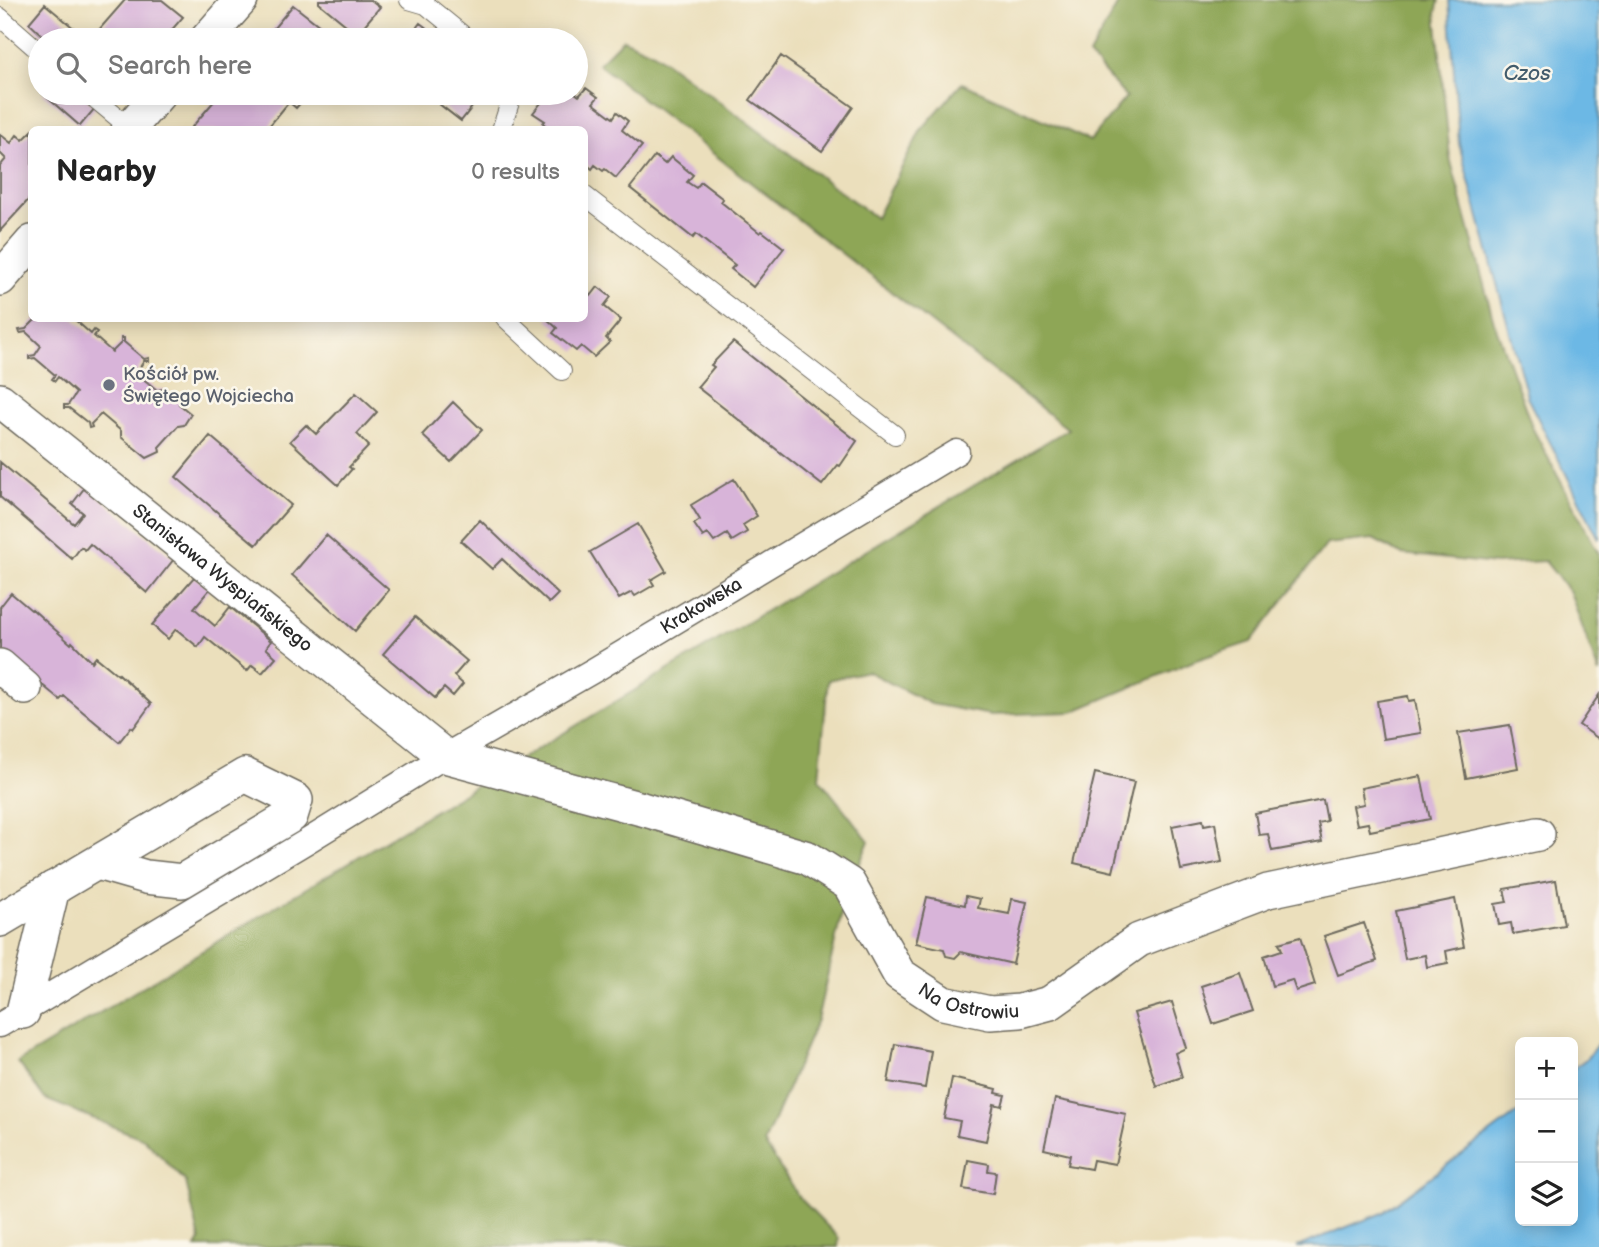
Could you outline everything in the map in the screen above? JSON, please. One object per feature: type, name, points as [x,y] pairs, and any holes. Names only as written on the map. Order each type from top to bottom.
[{"type":"street","points":[[216,28],[241,0]]},
{"type":"street","points":[[130,126],[149,105]]},
{"type":"street","points":[[0,279],[28,247]]},
{"type":"street","name":"Stanisława Wyspiańskiego","points":[[0,400],[445,755]]},
{"type":"street","name":"Krakowska","points":[[11,1019],[445,755],[596,669],[957,452]]},
{"type":"street","points":[[0,666],[25,688]]},
{"type":"street","name":"Na Ostrowiu","points":[[445,755],[808,858],[849,884],[899,974],[943,1003],[989,1013],[1020,1011],[1050,1003],[1139,940],[1268,891],[1538,834]]},
{"type":"street","points":[[0,920],[245,775],[296,800],[290,816],[182,881],[146,877],[97,863]]},
{"type":"street","points":[[11,1019],[53,888]]},
{"type":"lane","points":[[409,0],[426,5],[455,28]]},
{"type":"lane","points":[[0,18],[28,42]]},
{"type":"lane","points":[[102,105],[126,126]]},
{"type":"lane","points":[[502,126],[509,105]]},
{"type":"lane","points":[[588,198],[895,435]]},
{"type":"lane","points":[[509,322],[562,371]]},
{"type":"green space","points":[[1120,0],[1439,0],[1436,13],[1450,158],[1494,322],[1533,429],[1599,554],[1599,674],[1570,592],[1545,561],[1496,564],[1401,554],[1373,539],[1327,544],[1251,642],[1196,660],[1072,712],[991,715],[931,704],[867,671],[828,680],[819,778],[869,841],[845,899],[817,1020],[764,1143],[799,1197],[839,1238],[838,1247],[196,1247],[200,1240],[186,1182],[144,1139],[45,1099],[18,1062],[1068,429],[598,64],[623,39],[654,53],[876,218],[921,130],[962,83],[1090,141],[1126,97],[1089,55]]},
{"type":"water","name":"Czos","points":[[1449,0],[1599,0],[1599,539],[1528,399],[1459,144]]},
{"type":"water","points":[[1599,1042],[1599,1247],[1297,1247],[1382,1213],[1515,1115],[1515,1226],[1578,1226],[1578,1065]]},
{"type":"building","points":[[125,0],[162,0],[183,17],[173,28],[100,28]]},
{"type":"building","points":[[319,0],[371,0],[380,7],[362,28],[350,28],[319,3]]},
{"type":"building","points":[[45,4],[74,28],[34,28],[29,23]]},
{"type":"building","points":[[293,5],[323,28],[274,28]]},
{"type":"building","points":[[781,56],[853,107],[822,151],[750,100]]},
{"type":"building","points":[[588,90],[598,97],[593,103],[613,118],[617,112],[628,121],[622,130],[642,146],[616,178],[605,169],[603,171],[595,165],[592,169],[588,166],[588,126],[546,126],[543,123],[545,121],[533,113],[539,105],[588,105]]},
{"type":"building","points":[[56,105],[96,107],[80,126]]},
{"type":"building","points":[[211,105],[287,105],[269,126],[193,126]]},
{"type":"building","points":[[440,105],[474,105],[461,121]]},
{"type":"building","points":[[0,134],[11,143],[17,135],[23,140],[28,135],[28,200],[0,231],[0,166],[6,159],[0,153]]},
{"type":"building","points":[[655,156],[665,164],[671,157],[693,175],[687,182],[696,188],[701,182],[723,199],[721,202],[784,248],[753,287],[731,269],[735,265],[696,234],[693,238],[630,188]]},
{"type":"building","points":[[598,287],[611,297],[604,306],[621,320],[606,338],[610,342],[594,357],[581,346],[576,351],[553,333],[557,328],[550,322],[588,322],[588,294],[591,296]]},
{"type":"building","name":"Kościół pw. Świętego Wojciecha","points":[[33,322],[78,322],[91,334],[94,330],[97,332],[94,336],[112,352],[121,343],[121,338],[124,338],[124,342],[144,359],[149,358],[136,373],[157,390],[163,389],[174,400],[178,395],[183,400],[179,404],[191,414],[184,425],[178,426],[159,447],[160,452],[147,458],[121,437],[121,431],[101,414],[89,428],[88,423],[69,408],[64,408],[76,393],[58,377],[55,381],[52,379],[55,375],[35,358],[29,359],[41,346],[26,332],[20,333],[19,330],[26,329]]},
{"type":"building","points":[[733,342],[857,441],[840,466],[838,465],[822,485],[697,387],[714,367],[711,365]]},
{"type":"building","points":[[356,393],[377,412],[357,434],[369,446],[349,467],[352,469],[338,485],[290,441],[306,425],[316,434]]},
{"type":"building","points":[[453,402],[482,430],[451,462],[422,435]]},
{"type":"building","points":[[210,436],[291,505],[256,545],[176,477]]},
{"type":"building","points":[[0,462],[74,524],[83,513],[72,504],[86,486],[174,559],[147,593],[90,544],[85,550],[81,547],[72,559],[0,497]]},
{"type":"building","points":[[734,479],[757,516],[743,525],[747,532],[732,541],[727,534],[714,542],[708,534],[703,537],[694,524],[700,520],[691,505]]},
{"type":"building","points":[[480,520],[558,594],[549,603],[502,559],[492,569],[461,541]]},
{"type":"building","points":[[638,524],[666,571],[651,580],[654,585],[635,596],[632,592],[619,599],[590,552]]},
{"type":"building","points":[[326,535],[389,590],[355,631],[292,575]]},
{"type":"building","points":[[194,577],[210,589],[194,608],[215,626],[230,607],[271,641],[266,648],[276,657],[262,673],[252,665],[247,671],[205,637],[198,647],[176,629],[168,639],[152,625]]},
{"type":"building","points":[[11,593],[71,644],[72,642],[92,662],[96,657],[151,704],[133,729],[131,727],[119,742],[64,696],[60,700],[0,649],[0,607]]},
{"type":"building","points":[[415,617],[467,661],[454,676],[463,684],[453,696],[444,688],[435,698],[383,654]]},
{"type":"building","points":[[1599,695],[1599,739],[1579,725]]},
{"type":"building","points":[[1408,696],[1409,701],[1415,700],[1421,733],[1383,739],[1377,701]]},
{"type":"building","points":[[1510,725],[1518,768],[1466,778],[1458,733]]},
{"type":"building","points":[[1095,773],[1134,782],[1113,872],[1074,863]]},
{"type":"building","points":[[1421,776],[1430,819],[1370,831],[1368,823],[1357,825],[1353,806],[1364,804],[1361,788]]},
{"type":"building","points":[[1323,800],[1327,821],[1318,823],[1322,842],[1272,851],[1268,834],[1259,835],[1255,813]]},
{"type":"building","points":[[1203,820],[1204,825],[1215,823],[1222,862],[1181,870],[1172,826]]},
{"type":"building","points":[[1556,880],[1564,925],[1513,934],[1511,923],[1499,925],[1495,904],[1507,902],[1504,889]]},
{"type":"building","points":[[966,896],[980,899],[978,908],[1009,914],[1012,899],[1027,902],[1013,964],[961,952],[955,958],[946,956],[944,949],[916,943],[927,897],[965,905]]},
{"type":"building","points":[[1455,899],[1464,947],[1446,951],[1448,963],[1427,967],[1425,955],[1405,959],[1396,911]]},
{"type":"building","points":[[1364,923],[1377,961],[1338,975],[1324,936]]},
{"type":"building","points":[[1300,937],[1315,985],[1296,991],[1292,980],[1272,986],[1264,956],[1282,950],[1279,943]]},
{"type":"building","points":[[1240,973],[1253,1011],[1213,1024],[1201,986]]},
{"type":"building","points":[[1172,1002],[1186,1048],[1175,1053],[1182,1077],[1156,1086],[1134,1013]]},
{"type":"building","points":[[895,1044],[931,1051],[925,1088],[888,1082]]},
{"type":"building","points":[[952,1078],[997,1089],[996,1093],[1005,1095],[1002,1106],[994,1104],[986,1141],[957,1135],[960,1121],[944,1118]]},
{"type":"building","points":[[1055,1099],[1126,1114],[1115,1164],[1093,1160],[1091,1169],[1068,1165],[1070,1155],[1044,1149]]},
{"type":"building","points":[[968,1160],[989,1164],[988,1171],[996,1172],[993,1194],[963,1189]]},
{"type":"place","name":"Kościół pw. Świętego Wojciecha","points":[[109,385]]}]
